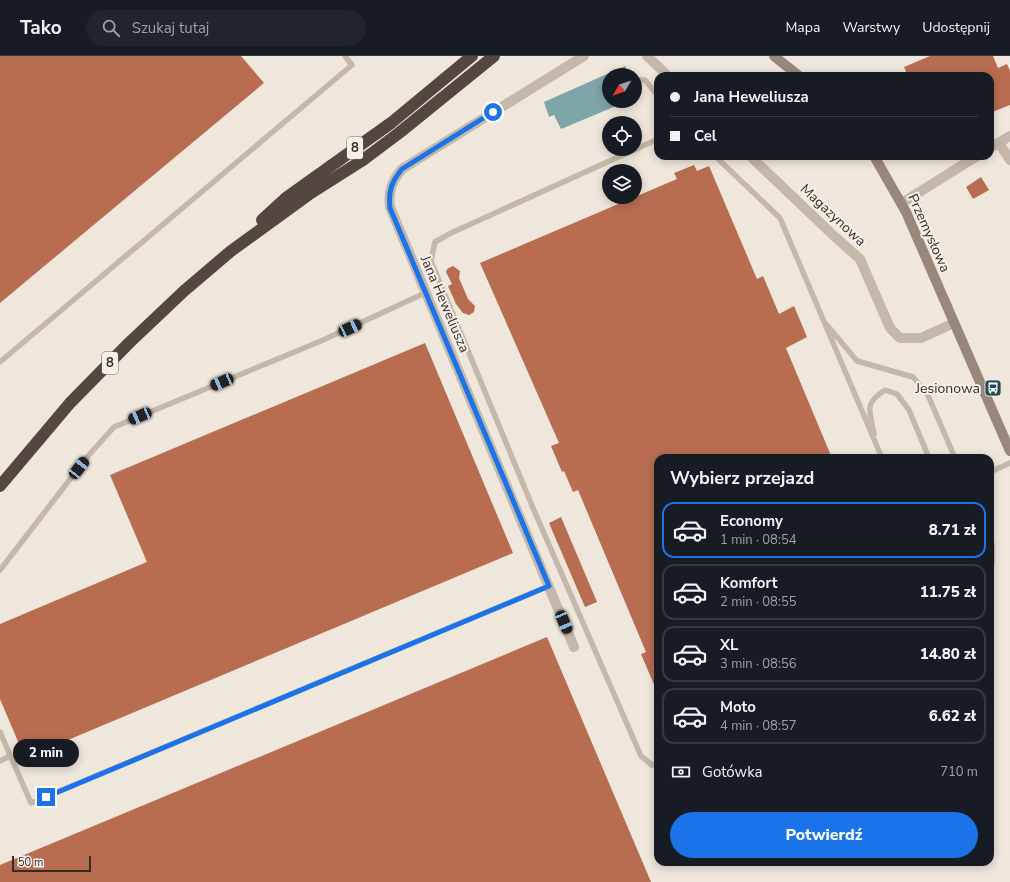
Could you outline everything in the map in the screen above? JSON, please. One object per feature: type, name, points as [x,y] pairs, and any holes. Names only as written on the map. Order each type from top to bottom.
[{"type":"highway","name":"8","points":[[231,251],[247,233],[286,198],[391,122],[472,56]]},
{"type":"highway","name":"8","points":[[0,486],[70,403],[129,343],[184,291],[231,251],[311,193],[369,156],[494,56]]},
{"type":"street","name":"Jana Heweliusza","points":[[574,647],[390,208],[390,188],[402,169],[584,56]]},
{"type":"street","points":[[647,56],[664,72]]},
{"type":"street","points":[[774,56],[794,72]]},
{"type":"street","points":[[1010,136],[994,146],[1010,160]]},
{"type":"street","name":"Magazynowa","points":[[754,160],[834,236],[860,258],[890,328],[900,338],[921,338],[954,323]]},
{"type":"street","name":"Przemysłowa","points":[[876,160],[902,203],[954,323]]},
{"type":"street","points":[[902,203],[971,160]]},
{"type":"street","points":[[954,323],[1010,451]]},
{"type":"lane","points":[[0,362],[352,65],[345,56]]},
{"type":"lane","points":[[642,80],[645,80],[654,91]]},
{"type":"lane","points":[[654,141],[451,233],[435,242],[431,261],[533,508],[641,756],[652,766],[654,765]]},
{"type":"lane","points":[[719,160],[780,218],[880,454]]},
{"type":"lane","points":[[0,570],[88,456],[114,427],[321,341],[426,293]]},
{"type":"lane","points":[[821,316],[857,362],[913,377],[928,393],[953,454]]},
{"type":"lane","points":[[875,442],[869,405],[874,398],[885,390],[897,394],[909,410],[927,454]]},
{"type":"lane","points":[[994,470],[1010,463]]},
{"type":"lane","points":[[0,732],[31,803],[549,586]]},
{"type":"lane","points":[[0,761],[10,756]]},
{"type":"water","points":[[602,76],[602,108],[611,108],[561,129],[554,115],[549,117],[544,102]]},
{"type":"building","points":[[0,56],[241,56],[264,83],[0,303]]},
{"type":"building","points":[[930,56],[993,56],[998,68],[1007,64],[1010,71],[1010,105],[994,111],[994,72],[906,72],[904,67]]},
{"type":"building","points":[[694,165],[697,171],[709,166],[757,279],[763,276],[779,314],[794,306],[807,337],[786,348],[830,454],[654,454],[654,685],[641,654],[646,652],[578,490],[573,492],[564,471],[562,472],[551,446],[559,443],[480,263],[618,204],[642,204],[642,194],[677,179],[674,173]]},
{"type":"building","points":[[981,177],[989,190],[973,199],[966,187]]},
{"type":"building","points":[[453,266],[460,271],[459,278],[468,299],[475,306],[474,312],[469,315],[463,313],[456,304],[448,286],[452,284],[446,272],[447,269]]},
{"type":"building","points":[[425,343],[513,553],[25,758],[0,699],[0,624],[147,562],[110,475]]},
{"type":"building","points":[[561,517],[597,602],[585,607],[549,523]]},
{"type":"building","points":[[547,637],[651,882],[0,882],[0,865]]},
{"type":"place","name":"Jesionowa","points":[[993,388]]},
{"type":"route","points":[[46,797],[383,657],[549,586],[390,208],[390,188],[402,169],[493,112]]}]
